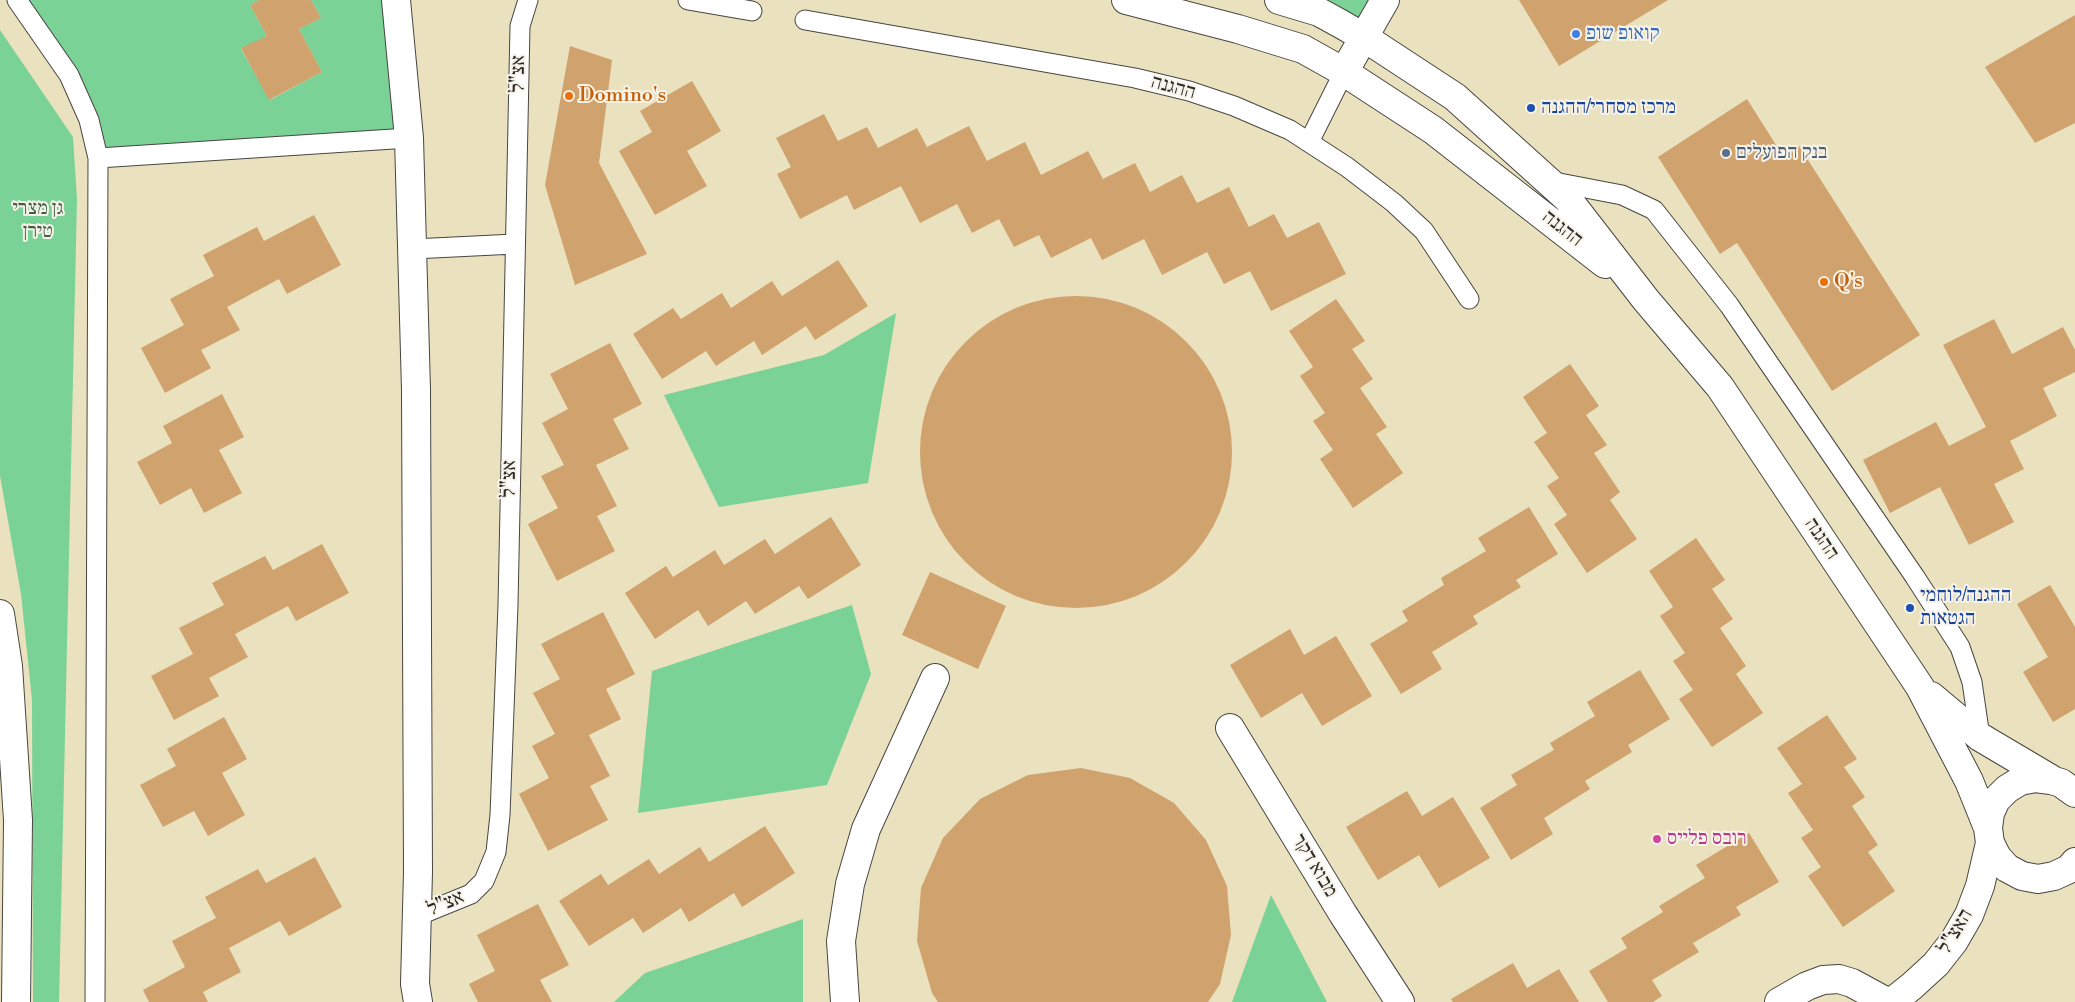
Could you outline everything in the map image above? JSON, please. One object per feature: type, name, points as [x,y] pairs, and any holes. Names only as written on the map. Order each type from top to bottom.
[{"type":"main road","name":"אצ\"ל","points":[[396,0],[409,138],[413,249],[416,400],[417,916],[415,984],[418,1002]]},
{"type":"main road","name":"ההגנה","points":[[1126,0],[1238,29],[1303,49],[1344,72],[1433,130],[1598,258],[1646,300]]},
{"type":"main road","name":"ההגנה","points":[[1279,0],[1319,12],[1365,38],[1455,97],[1567,198],[1646,300],[1720,387],[1920,687],[1969,781],[1997,857],[2007,868],[2022,876],[2038,879],[2054,876],[2069,869],[2075,862]]},
{"type":"main road","points":[[1344,72],[1385,0]]},
{"type":"main road","points":[[0,614],[8,666],[18,820],[14,1002]]},
{"type":"main road","points":[[845,1002],[841,942],[850,884],[866,829],[936,678]]},
{"type":"main road","name":"ההגנה","points":[[1920,687],[1980,737],[2066,785]]},
{"type":"main road","name":"מבוא דקר","points":[[1230,728],[1343,914],[1400,1002]]},
{"type":"main road","name":"האצ\"ל","points":[[1892,1002],[1936,964],[1954,941],[1969,915],[1980,886],[1989,835],[1990,813],[1996,800],[2007,789],[2020,782],[2035,778],[2066,785]]},
{"type":"main road","points":[[0,842],[14,1002]]},
{"type":"main road","points":[[1779,1002],[1807,986],[1824,980],[1839,979],[1852,983],[1887,1002]]},
{"type":"lane","points":[[17,0],[69,75],[88,120],[98,158],[96,1002]]},
{"type":"lane","name":"אצ\"ל","points":[[417,916],[471,894],[484,881],[496,852],[500,814],[508,605],[520,26],[528,0]]},
{"type":"lane","points":[[688,0],[752,11]]},
{"type":"lane","name":"ההגנה","points":[[805,20],[1135,78],[1189,91],[1234,106],[1290,130],[1347,167],[1378,191],[1424,231],[1469,299]]},
{"type":"lane","points":[[1309,142],[1344,72]]},
{"type":"lane","points":[[98,158],[409,138]]},
{"type":"lane","points":[[1548,181],[1622,195],[1654,210],[1729,305],[1915,577],[1960,647],[1972,682],[1980,737]]},
{"type":"lane","points":[[413,249],[515,244]]},
{"type":"green space","points":[[26,0],[259,0],[250,5],[267,36],[241,49],[270,100],[322,72],[299,29],[321,18],[311,0],[385,0],[395,130],[102,150]]},
{"type":"green space","points":[[1268,0],[1385,0],[1365,38]]},
{"type":"green space","name":"גן מצרי טירן","points":[[0,30],[73,137],[77,199],[59,1002],[33,1002],[32,700],[21,594],[0,476]]},
{"type":"green space","points":[[896,313],[868,483],[719,507],[664,395],[824,355]]},
{"type":"green space","points":[[852,605],[871,674],[827,785],[638,813],[652,671]]},
{"type":"green space","points":[[1271,895],[1327,1002],[1232,1002]]},
{"type":"green space","points":[[803,919],[803,1002],[614,1002],[645,973]]},
{"type":"building","points":[[259,0],[311,0],[321,18],[299,29],[322,72],[269,100],[241,48],[267,36],[250,5]]},
{"type":"building","name":"קואופ שופ","points":[[1519,0],[1668,0],[1559,66]]},
{"type":"building","points":[[2075,15],[2075,123],[2035,143],[1985,67]]},
{"type":"building","points":[[570,46],[612,60],[599,163],[647,254],[575,285],[545,185]]},
{"type":"building","points":[[692,81],[721,131],[687,151],[707,186],[655,215],[619,151],[652,132],[640,111]]},
{"type":"building","points":[[1747,99],[1783,156],[1799,146],[1920,335],[1832,391],[1737,243],[1720,254],[1658,157]]},
{"type":"building","points":[[824,114],[838,141],[867,127],[878,148],[917,128],[927,147],[969,126],[987,161],[1025,142],[1041,175],[1088,151],[1103,179],[1135,163],[1150,192],[1182,175],[1197,203],[1229,187],[1249,227],[1274,214],[1287,238],[1319,222],[1346,274],[1271,311],[1250,271],[1224,284],[1207,252],[1162,275],[1144,239],[1102,260],[1091,238],[1051,258],[1039,235],[1014,247],[999,219],[972,233],[957,204],[920,223],[901,186],[854,210],[847,195],[800,219],[777,174],[791,167],[776,138]]},
{"type":"building","points":[[314,215],[341,265],[287,294],[279,279],[227,307],[240,330],[201,350],[211,368],[165,393],[141,348],[184,325],[170,299],[214,276],[203,255],[257,227],[264,241]]},
{"type":"building","points":[[838,260],[868,306],[815,340],[806,326],[762,355],[754,341],[716,366],[706,351],[662,379],[633,334],[673,308],[681,319],[722,293],[731,308],[772,281],[782,296]]},
{"type":"building","points":[[1076,296],[1106,299],[1136,308],[1163,323],[1186,342],[1205,365],[1220,392],[1229,422],[1232,452],[1229,482],[1220,512],[1205,539],[1186,562],[1163,581],[1136,596],[1106,605],[1076,608],[1046,605],[1016,596],[989,581],[966,562],[947,539],[932,512],[923,482],[920,452],[923,422],[932,392],[947,365],[966,342],[989,323],[1016,308],[1046,299]]},
{"type":"building","points":[[1336,299],[1365,341],[1352,349],[1373,379],[1360,388],[1387,427],[1376,434],[1403,473],[1353,508],[1320,459],[1333,450],[1313,421],[1325,413],[1300,376],[1313,367],[1289,331]]},
{"type":"building","points":[[1994,319],[2012,354],[2063,327],[2075,350],[2075,372],[2043,388],[2057,416],[2010,441],[2024,469],[1994,484],[2014,522],[1969,545],[1940,487],[1890,513],[1863,460],[1936,422],[1949,446],[1986,427],[1943,345]]},
{"type":"building","points":[[610,343],[642,404],[613,419],[629,449],[596,465],[617,506],[597,516],[615,551],[557,581],[528,524],[558,508],[541,476],[564,465],[542,423],[568,409],[550,374]]},
{"type":"building","points":[[1570,364],[1599,406],[1586,415],[1607,445],[1594,453],[1620,492],[1610,500],[1637,539],[1587,573],[1554,524],[1567,515],[1547,486],[1559,478],[1534,442],[1547,433],[1523,397]]},
{"type":"building","points":[[222,394],[244,437],[219,450],[242,493],[204,513],[191,488],[160,505],[137,462],[172,443],[163,426]]},
{"type":"building","points":[[1529,507],[1558,554],[1516,580],[1521,587],[1473,616],[1478,624],[1432,652],[1442,669],[1401,694],[1370,644],[1408,621],[1402,611],[1444,585],[1441,578],[1486,551],[1478,538]]},
{"type":"building","points":[[831,517],[861,565],[808,599],[799,586],[755,614],[746,601],[708,626],[698,610],[655,639],[625,593],[666,566],[673,577],[715,550],[724,565],[765,539],[775,554]]},
{"type":"building","points":[[1696,538],[1725,580],[1712,589],[1733,619],[1720,628],[1746,666],[1736,674],[1763,713],[1712,747],[1679,699],[1693,690],[1673,661],[1685,653],[1660,616],[1673,607],[1649,571]]},
{"type":"building","points":[[322,544],[349,593],[296,621],[288,606],[235,634],[248,657],[209,678],[219,696],[174,720],[151,676],[193,654],[179,628],[224,605],[212,583],[265,556],[273,570]]},
{"type":"building","points":[[930,572],[1006,606],[978,669],[902,635]]},
{"type":"building","points":[[2050,585],[2075,627],[2075,709],[2053,722],[2023,672],[2048,657],[2017,604]]},
{"type":"building","points":[[603,612],[635,674],[606,689],[621,719],[589,735],[610,776],[590,786],[608,820],[548,851],[519,794],[549,778],[532,746],[555,734],[533,693],[560,679],[541,644]]},
{"type":"building","points":[[1290,629],[1304,655],[1336,636],[1372,696],[1322,726],[1302,693],[1261,718],[1230,665]]},
{"type":"building","points":[[1640,670],[1670,719],[1628,745],[1632,752],[1585,781],[1590,789],[1544,818],[1553,834],[1511,860],[1480,808],[1517,785],[1511,775],[1554,750],[1550,743],[1595,716],[1587,702]]},
{"type":"building","points":[[1827,715],[1857,759],[1844,767],[1865,797],[1852,806],[1878,845],[1868,852],[1895,891],[1843,927],[1808,876],[1821,867],[1801,838],[1813,830],[1788,793],[1802,784],[1777,748]]},
{"type":"building","points":[[224,717],[247,759],[222,773],[245,815],[208,836],[194,811],[163,827],[140,785],[176,766],[167,749]]},
{"type":"building","points":[[1081,768],[1130,778],[1174,803],[1206,840],[1227,886],[1231,935],[1220,984],[1208,1002],[938,1002],[932,993],[917,941],[921,888],[943,838],[980,799],[1028,775]]},
{"type":"building","points":[[1407,791],[1422,816],[1453,797],[1490,858],[1439,888],[1419,855],[1378,880],[1346,827]]},
{"type":"building","points":[[765,826],[795,873],[742,907],[734,893],[689,922],[681,908],[643,933],[633,918],[589,946],[559,901],[601,874],[608,885],[649,859],[659,874],[700,847],[709,862]]},
{"type":"building","points":[[1749,833],[1779,882],[1736,907],[1741,915],[1693,943],[1699,952],[1652,980],[1662,996],[1653,1002],[1608,1002],[1589,971],[1627,948],[1621,938],[1663,912],[1659,906],[1705,878],[1696,865]]},
{"type":"building","points":[[315,857],[342,907],[289,936],[280,921],[229,948],[241,972],[203,992],[208,1002],[149,1002],[143,990],[185,967],[172,941],[216,918],[205,897],[258,869],[266,883]]},
{"type":"building","points":[[538,904],[569,965],[540,980],[552,1002],[478,1002],[469,984],[495,971],[477,935]]},
{"type":"building","points":[[1513,963],[1527,988],[1559,969],[1579,1002],[1453,1002],[1451,999]]},
{"type":"place","name":"קואופ שופ","points":[[1576,34]]},
{"type":"place","name":"Domino's","points":[[569,96]]},
{"type":"place","name":"מרכז מסחרי/ההגנה","points":[[1531,108]]},
{"type":"place","name":"בנק הפועלים","points":[[1726,153]]},
{"type":"place","name":"Q's","points":[[1824,282]]},
{"type":"place","name":"ההגנה/לוחמי הגטאות","points":[[1910,608]]},
{"type":"place","name":"רובס פלייס","points":[[1657,839]]}]
